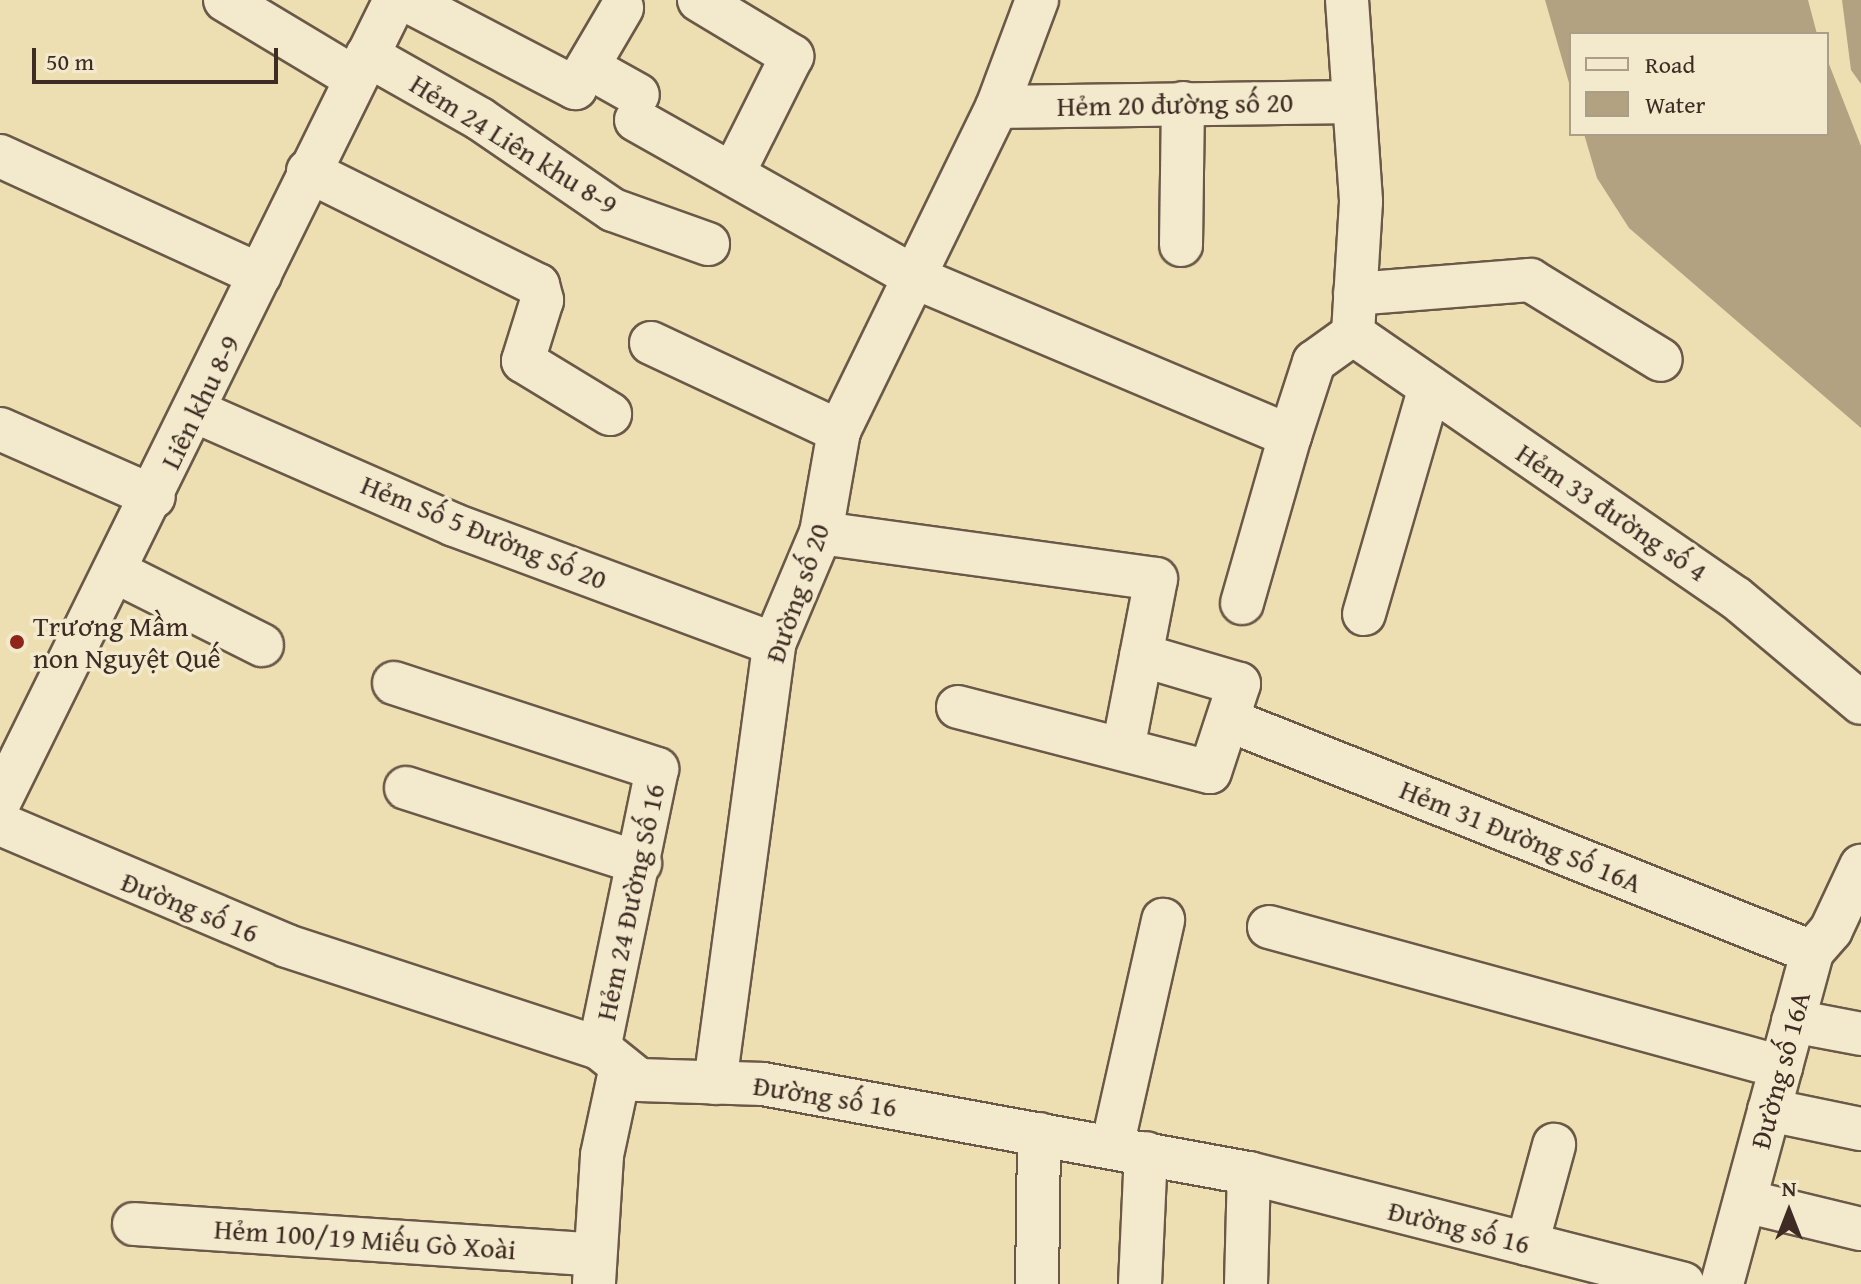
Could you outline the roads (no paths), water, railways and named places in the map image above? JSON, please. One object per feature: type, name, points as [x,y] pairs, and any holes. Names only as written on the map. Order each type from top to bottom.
[{"type":"street","name":"Hẻm 24 Liên khu 8-9","points":[[225,0],[480,119],[613,210],[708,244]]},
{"type":"street","name":"Liên khu 8-9","points":[[0,801],[118,573],[197,412],[308,171],[395,0]]},
{"type":"street","points":[[406,0],[575,88],[622,8]]},
{"type":"street","points":[[699,0],[792,56],[734,172]]},
{"type":"street","name":"Đường số 20","points":[[715,1083],[774,644],[821,533],[839,431],[997,107],[1037,0]]},
{"type":"street","points":[[1242,603],[1314,362],[1353,334],[1361,202],[1347,0]]},
{"type":"street","points":[[588,67],[637,108],[734,172],[916,278],[1290,436]]},
{"type":"street","name":"Hẻm 20 đường số 20","points":[[997,107],[1353,102]]},
{"type":"street","points":[[1181,245],[1183,103]]},
{"type":"street","points":[[0,156],[260,275]]},
{"type":"street","points":[[308,171],[538,285],[542,300],[523,361],[610,414]]},
{"type":"street","points":[[1355,294],[1530,280],[1661,360]]},
{"type":"street","name":"Hẻm 33 đường số 4","points":[[1353,334],[1736,598],[1861,703]]},
{"type":"street","points":[[651,343],[839,431]]},
{"type":"street","points":[[1364,614],[1430,387]]},
{"type":"street","name":"Hẻm Số 5 Đường Số 20","points":[[197,412],[454,525],[774,644]]},
{"type":"street","points":[[0,429],[154,497]]},
{"type":"street","points":[[821,533],[1156,579],[1123,748]]},
{"type":"street","points":[[118,573],[262,645]]},
{"type":"street","points":[[958,707],[1210,772],[1231,721],[1239,684],[1141,655]]},
{"type":"street","name":"Hẻm 24 Đường Số 16","points":[[394,683],[648,760],[659,779],[640,863],[610,1057],[594,1269]]},
{"type":"street","name":"Hẻm 31 Đường Số 16A","points":[[1231,721],[1834,939]]},
{"type":"street","points":[[406,788],[640,863]]},
{"type":"street","name":"Đường số 16","points":[[0,824],[287,946],[610,1057],[639,1080],[763,1084],[1249,1173],[1683,1284]]},
{"type":"street","name":"Đường số 16A","points":[[1722,1284],[1793,1021],[1834,939],[1861,866]]},
{"type":"street","points":[[1140,1284],[1129,1150],[1163,920]]},
{"type":"street","points":[[1269,927],[1781,1067]]},
{"type":"street","points":[[1793,1021],[1861,1034]]},
{"type":"street","points":[[1769,1110],[1861,1129]]},
{"type":"street","points":[[1037,1284],[1039,1134]]},
{"type":"street","points":[[1527,1244],[1554,1145]]},
{"type":"street","points":[[1246,1284],[1249,1173]]},
{"type":"street","points":[[1745,1201],[1861,1229]]},
{"type":"street","name":"Hẻm 100/19 Miếu Gò Xoài","points":[[134,1224],[594,1269]]},
{"type":"water","points":[[1545,0],[1808,0],[1816,32],[1569,32],[1569,83]]},
{"type":"water","points":[[1842,0],[1861,0],[1861,84],[1851,70]]},
{"type":"water","points":[[1829,64],[1861,146],[1861,428],[1629,228],[1597,178],[1585,136],[1829,136]]},
{"type":"place","name":"Trương Mầm non Nguyệt Quế","points":[[17,642]]}]
